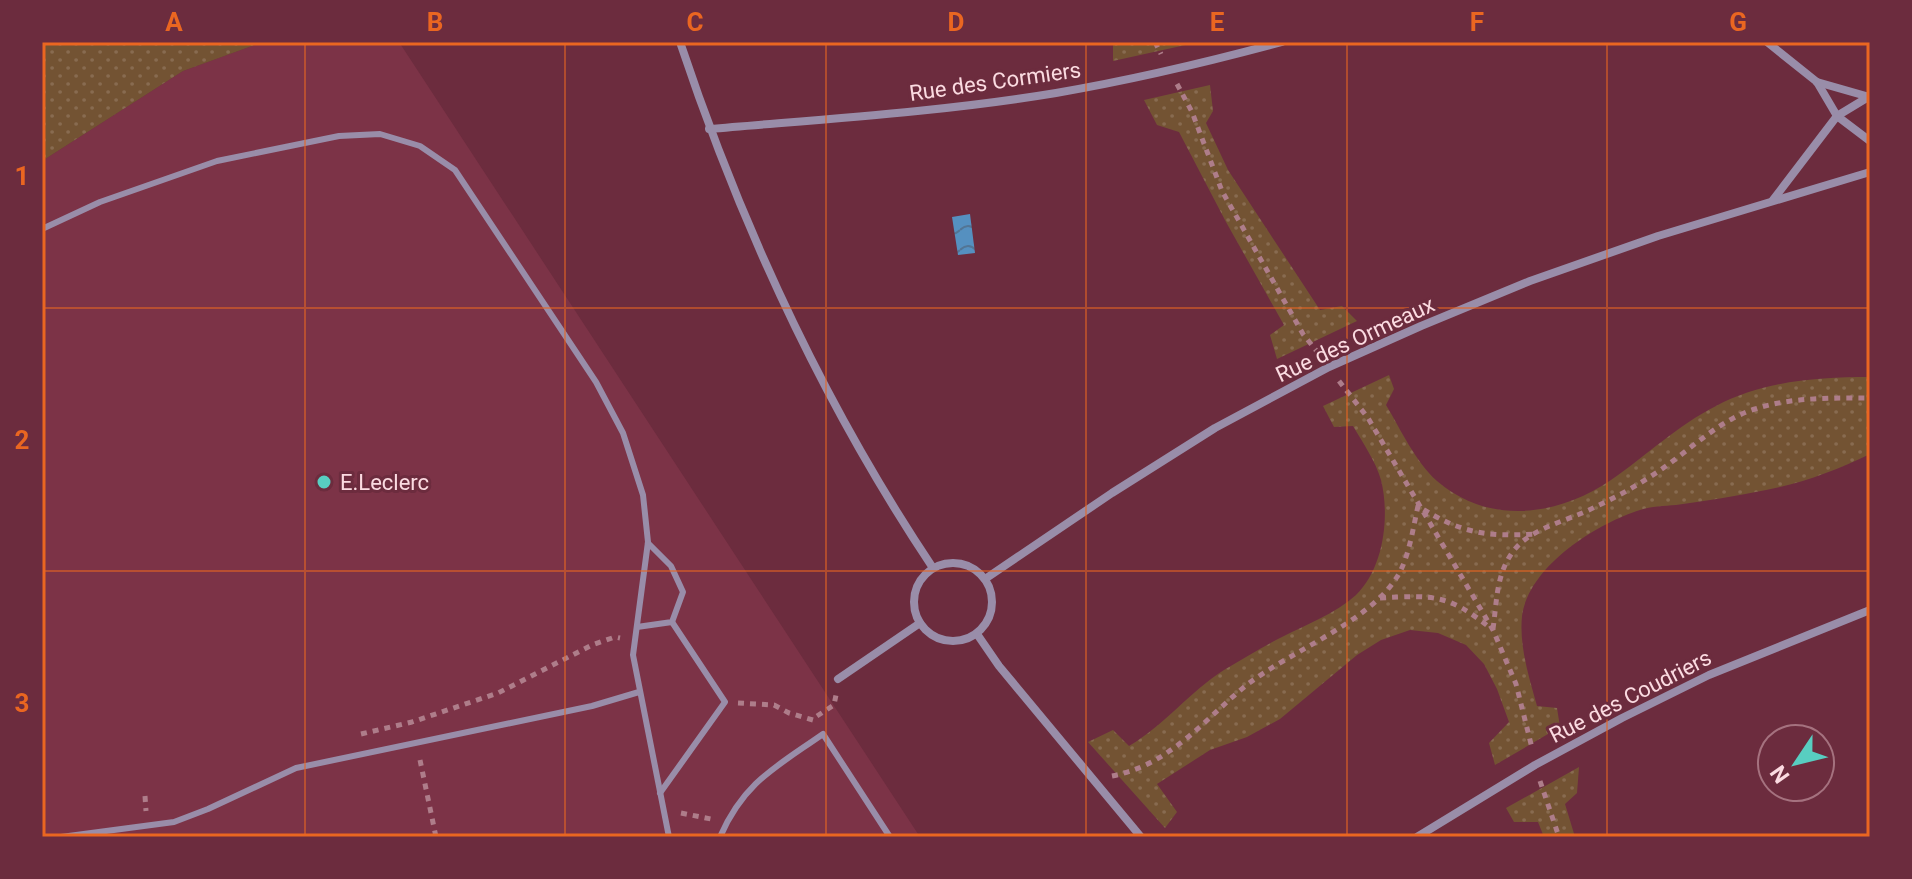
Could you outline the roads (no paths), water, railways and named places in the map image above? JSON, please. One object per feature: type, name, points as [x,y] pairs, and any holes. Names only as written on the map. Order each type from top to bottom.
[{"type":"street","points":[[680,42],[709,129],[753,237],[796,330],[848,431],[933,568]]},
{"type":"street","name":"Rue des Cormiers","points":[[709,129],[904,112],[1024,97],[1170,70],[1282,42]]},
{"type":"street","points":[[1767,42],[1817,82],[1837,116],[1870,141]]},
{"type":"street","points":[[1817,82],[1869,98]]},
{"type":"street","points":[[1772,200],[1837,116],[1869,98]]},
{"type":"street","name":"Rue des Ormeaux","points":[[985,579],[1215,428],[1329,367],[1530,281],[1658,236],[1870,172]]},
{"type":"street","points":[[944,563],[967,565],[985,579],[991,590],[991,614],[977,634],[953,642],[929,633],[920,623],[915,612],[916,587],[933,568],[944,563]]},
{"type":"street","name":"Rue des Coudriers","points":[[1417,837],[1535,765],[1709,675],[1870,610]]},
{"type":"street","points":[[838,679],[920,623]]},
{"type":"street","points":[[977,634],[999,666],[1141,837]]},
{"type":"lane","points":[[42,229],[100,202],[217,161],[339,136],[380,134],[420,146],[455,170],[596,382],[623,433],[643,495],[648,542],[633,655],[669,837]]},
{"type":"lane","points":[[648,542],[671,566],[683,592],[672,622]]},
{"type":"lane","points":[[637,627],[672,622]]},
{"type":"lane","points":[[660,793],[725,702],[672,622]]},
{"type":"lane","points":[[61,837],[94,830],[126,830],[174,822],[296,768],[592,706],[639,692]]},
{"type":"lane","points":[[720,837],[745,792],[823,734],[890,837]]},
{"type":"water","points":[[970,214],[975,253],[958,255],[952,217]]},
{"type":"place","name":"E.Leclerc","points":[[324,482]]}]
